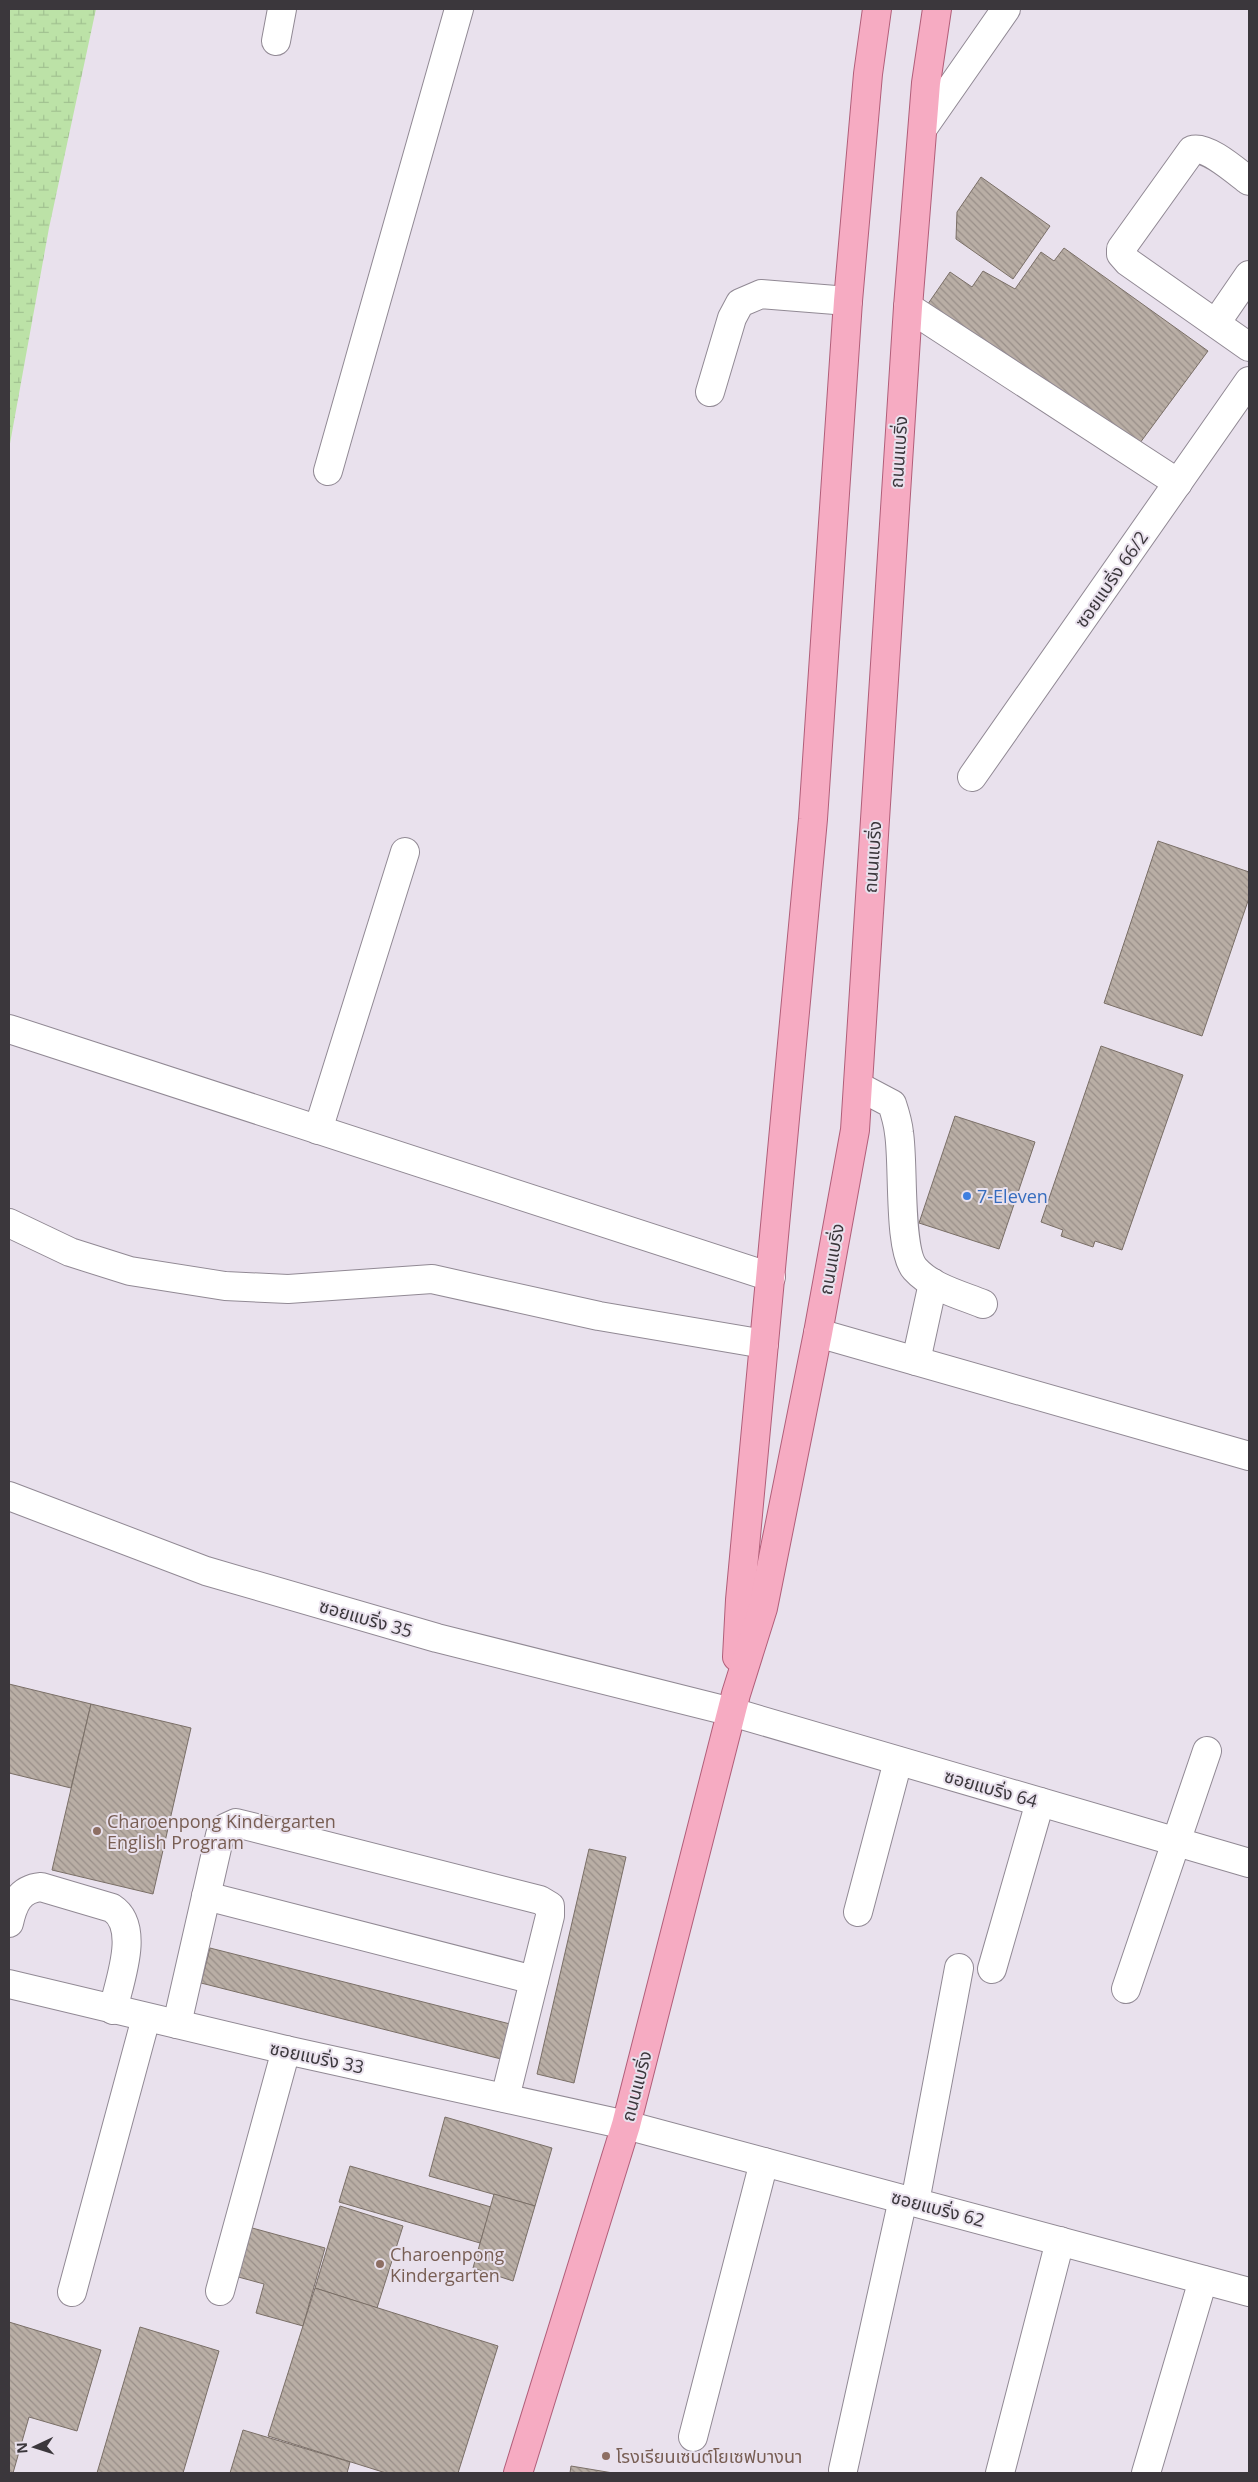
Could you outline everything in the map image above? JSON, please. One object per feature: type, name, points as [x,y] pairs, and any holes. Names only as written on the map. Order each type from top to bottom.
[{"type":"main road","name":"ถนนแบริ่ง","points":[[734,1703],[740,1600],[813,819],[848,301],[868,74],[877,9]]},
{"type":"main road","name":"ถนนแบริ่ง","points":[[518,2473],[626,2125],[734,1703],[763,1608],[818,1333],[855,1130],[908,307],[926,83],[937,9]]},
{"type":"street","points":[[276,41],[282,9]]},
{"type":"street","points":[[328,471],[458,9]]},
{"type":"street","points":[[923,128],[1006,9]]},
{"type":"street","points":[[1249,181],[1206,150],[1197,148],[1192,150],[1121,249],[1122,257],[1249,347]]},
{"type":"street","points":[[1216,322],[1249,275]]},
{"type":"street","points":[[710,392],[732,318],[740,302],[761,294],[848,301]]},
{"type":"street","points":[[908,307],[1178,483]]},
{"type":"street","name":"ซอยแบริ่ง 66/2","points":[[972,777],[1249,381]]},
{"type":"street","points":[[318,1130],[405,852]]},
{"type":"street","points":[[9,1029],[771,1277]]},
{"type":"street","points":[[858,1086],[892,1104],[900,1133],[904,1192],[904,1240],[914,1268],[933,1283],[984,1304]]},
{"type":"street","points":[[9,1223],[70,1252],[130,1271],[225,1286],[288,1289],[432,1278],[599,1316],[764,1344]]},
{"type":"street","points":[[916,1361],[933,1283]]},
{"type":"street","points":[[818,1333],[1249,1456]]},
{"type":"street","name":"ซอยแบริ่ง 35","points":[[9,1496],[206,1571],[437,1638],[734,1703]]},
{"type":"street","name":"ซอยแบริ่ง 64","points":[[734,1703],[898,1761],[1249,1863]]},
{"type":"street","points":[[1126,1989],[1206,1751]]},
{"type":"street","points":[[858,1912],[898,1761]]},
{"type":"street","points":[[992,1969],[1040,1802]]},
{"type":"street","points":[[177,2024],[220,1835],[225,1828],[236,1824],[540,1900],[550,1906],[550,1916],[505,2098]]},
{"type":"street","points":[[9,1924],[18,1898],[28,1889],[41,1887],[112,1908],[119,1912],[124,1920],[127,1947],[113,2010]]},
{"type":"street","points":[[206,1896],[534,1980]]},
{"type":"street","points":[[843,2470],[909,2200],[958,1968]]},
{"type":"street","name":"ซอยแบริ่ง 33","points":[[10,1991],[113,2010],[626,2125]]},
{"type":"street","points":[[72,2292],[146,2018]]},
{"type":"street","points":[[220,2291],[286,2050]]},
{"type":"street","name":"ซอยแบริ่ง 62","points":[[626,2125],[1249,2292]]},
{"type":"street","points":[[693,2437],[764,2162]]},
{"type":"street","points":[[1000,2473],[1060,2241]]},
{"type":"street","points":[[1146,2473],[1203,2280]]},
{"type":"green space","points":[[9,9],[96,9],[49,228],[9,449]]},
{"type":"building","points":[[981,177],[1050,226],[1013,279],[956,239],[957,212]]},
{"type":"building","points":[[1064,248],[1208,351],[1134,451],[923,311],[950,272],[972,287],[983,271],[1015,289],[1041,252],[1054,261]]},
{"type":"building","points":[[1158,841],[1249,872],[1249,898],[1202,1036],[1104,1003]]},
{"type":"building","points":[[1101,1046],[1183,1075],[1122,1250],[1095,1241],[1093,1247],[1061,1236],[1063,1230],[1041,1222]]},
{"type":"building","points":[[955,1116],[1035,1142],[999,1249],[919,1223]]},
{"type":"building","points":[[9,1684],[91,1704],[71,1788],[9,1773]]},
{"type":"building","points":[[91,1704],[191,1728],[153,1894],[52,1870]]},
{"type":"building","points":[[589,1849],[626,1857],[574,2083],[537,2074]]},
{"type":"building","points":[[210,1948],[514,2025],[505,2060],[201,1983]]},
{"type":"building","points":[[445,2117],[552,2148],[535,2206],[429,2176]]},
{"type":"building","points":[[350,2166],[491,2207],[480,2243],[339,2202]]},
{"type":"building","points":[[494,2194],[535,2206],[513,2281],[473,2268]]},
{"type":"building","points":[[340,2206],[403,2226],[377,2308],[315,2288]]},
{"type":"building","points":[[245,2226],[325,2248],[303,2326],[256,2313],[264,2284],[231,2275]]},
{"type":"building","points":[[315,2288],[498,2346],[458,2473],[386,2473],[268,2436]]},
{"type":"building","points":[[9,2322],[101,2350],[77,2431],[29,2417],[13,2473],[9,2473]]},
{"type":"building","points":[[140,2327],[219,2351],[183,2473],[97,2473]]},
{"type":"building","points":[[243,2430],[350,2462],[347,2473],[230,2473]]},
{"type":"building","points":[[571,2466],[613,2473],[570,2473]]},
{"type":"place","name":"7-Eleven","points":[[967,1196]]},
{"type":"place","name":"Charoenpong Kindergarten English Program","points":[[97,1831]]},
{"type":"place","name":"Charoenpong Kindergarten","points":[[380,2264]]},
{"type":"place","name":"โรงเรียนเซนต์โยเซฟบางนา","points":[[606,2456]]}]
